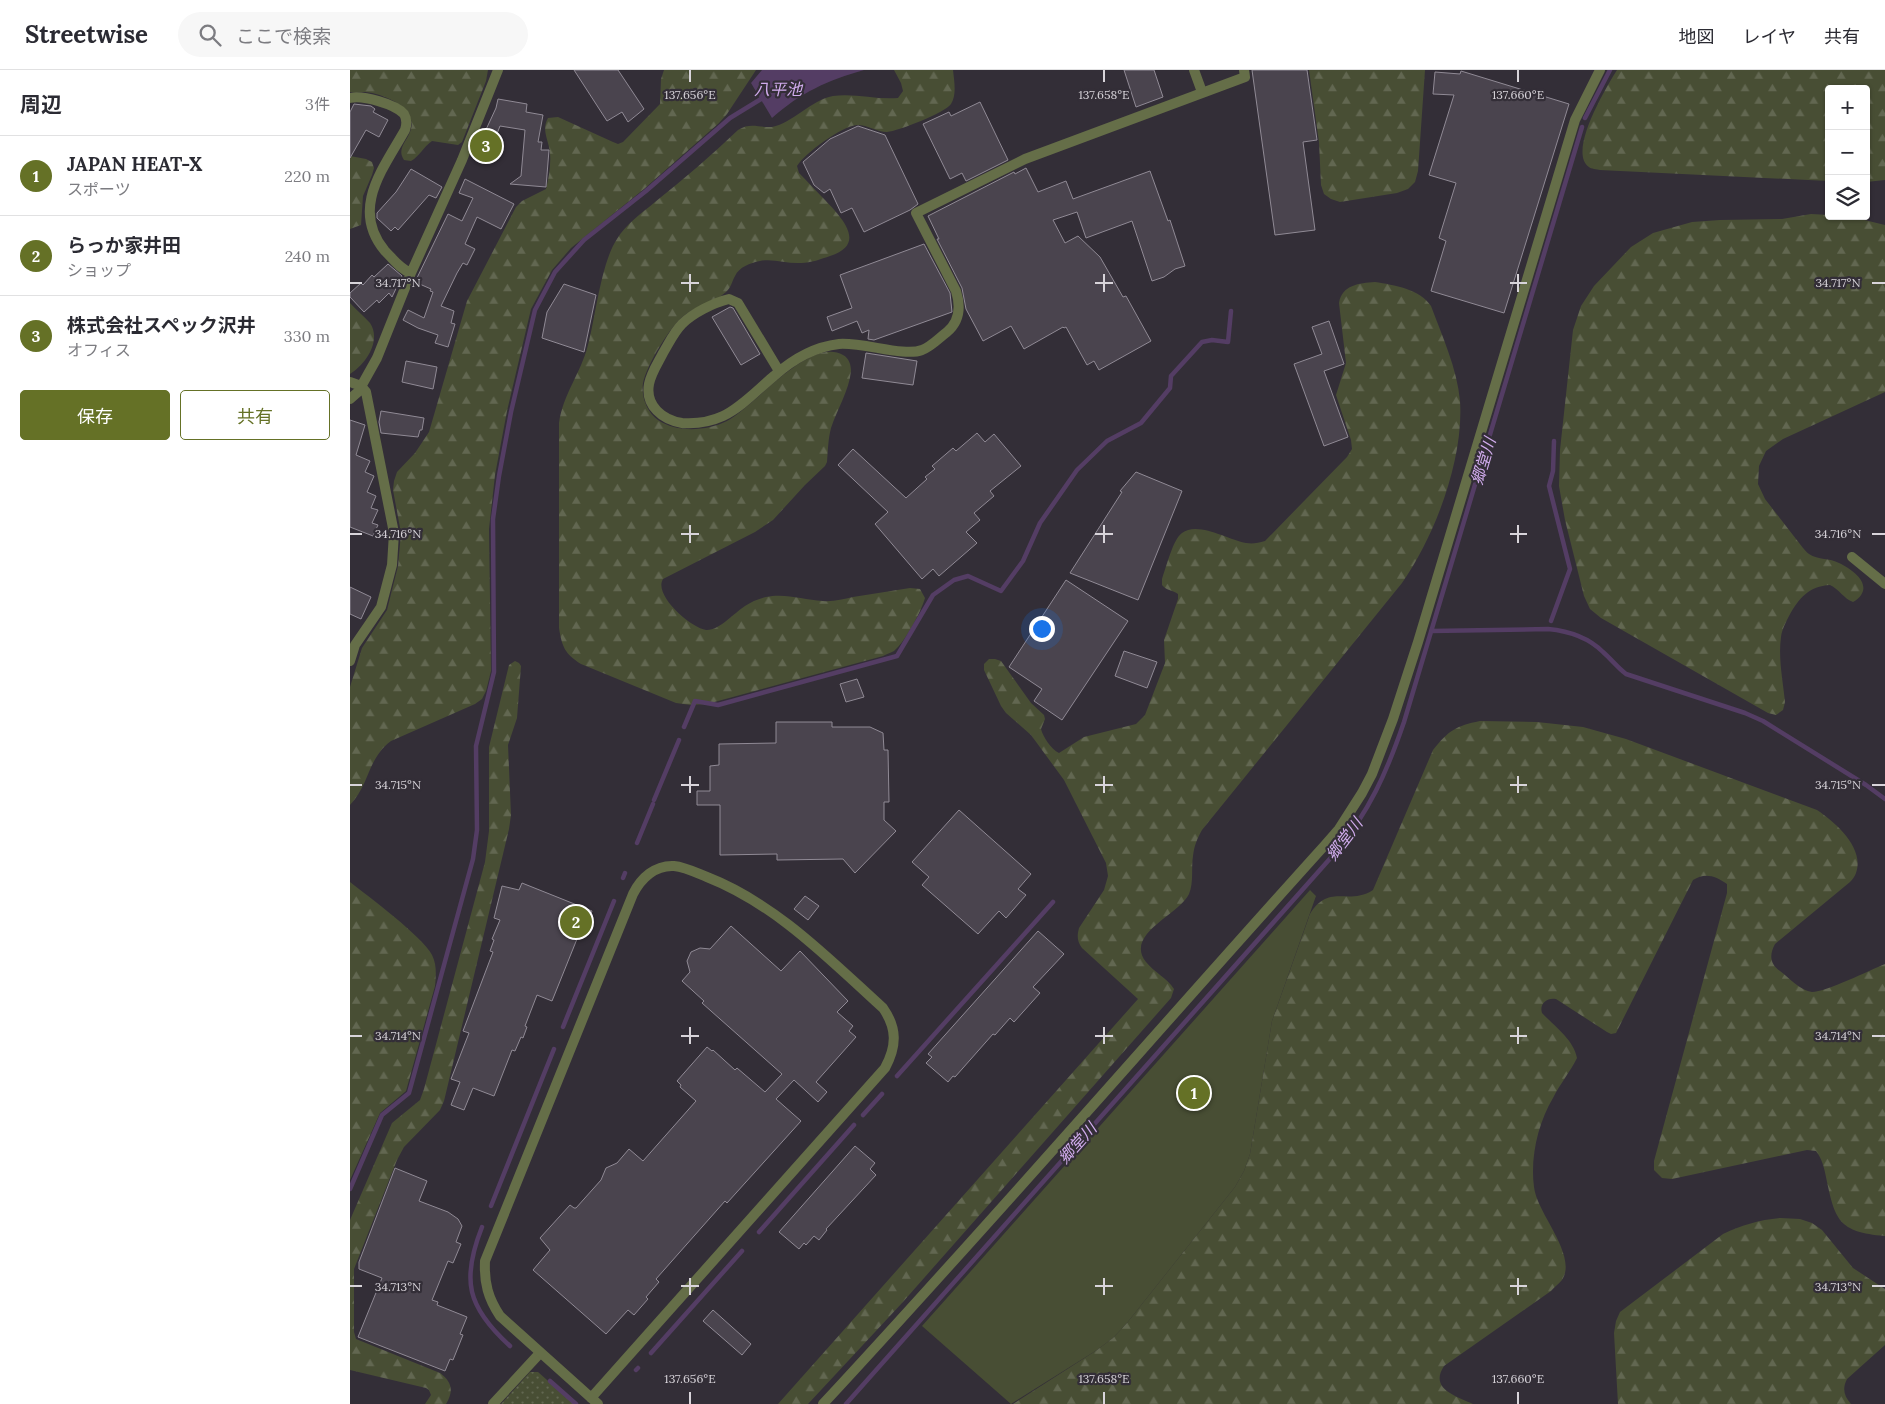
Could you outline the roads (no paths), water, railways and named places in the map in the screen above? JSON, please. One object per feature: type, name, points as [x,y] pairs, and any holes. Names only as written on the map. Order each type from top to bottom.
[{"type":"street","points":[[350,399],[361,386],[377,358],[411,273],[462,160],[498,70]]},
{"type":"street","points":[[1194,70],[1202,92]]},
{"type":"street","points":[[779,371],[738,303],[729,299],[690,318],[675,332],[652,374],[648,395],[658,413],[666,419],[700,423],[734,410],[779,371],[804,354],[839,344],[864,345],[912,352],[931,346],[956,322],[960,312],[960,301],[916,213],[1026,159],[1245,77],[1244,70]]},
{"type":"street","points":[[823,1404],[910,1310],[1184,1000],[1325,845],[1352,811],[1383,746],[1418,642],[1575,120],[1583,100],[1600,70]]},
{"type":"street","points":[[350,98],[364,97],[399,110],[405,115],[407,123],[405,130],[373,186],[367,208],[371,231],[377,241],[404,270],[411,273]]},
{"type":"street","points":[[350,382],[361,386],[366,392],[394,533],[392,565],[380,607],[355,645],[350,661]]},
{"type":"street","points":[[1852,557],[1885,584]]},
{"type":"street","points":[[675,866],[689,869],[742,893],[791,926],[883,1008],[890,1018],[895,1044],[892,1057],[886,1068],[595,1401],[500,1316],[486,1290],[484,1276],[488,1254],[633,894],[639,882],[648,873],[660,868],[675,866]]},
{"type":"street","points":[[493,1404],[540,1353]]},
{"type":"water","name":"八平池","points":[[762,70],[864,70],[815,88],[793,101],[772,118],[751,83]]},
{"type":"waterway","name":"郷堂川","points":[[1585,118],[1610,70]]},
{"type":"waterway","points":[[350,1189],[382,1115],[409,1093],[473,859],[477,830],[476,746],[494,672],[493,519],[511,412],[535,310],[555,272],[584,240],[646,191],[730,118],[761,99]]},
{"type":"waterway","name":"郷堂川","points":[[846,1404],[1335,853],[1367,807],[1384,775],[1404,722],[1582,127]]},
{"type":"waterway","points":[[684,727],[695,701],[718,705],[897,656],[933,595],[954,580],[968,576],[1001,591],[1023,561],[1040,523],[1077,470],[1107,441],[1141,423],[1170,388],[1171,376],[1202,342],[1212,340],[1228,342],[1231,311]]},
{"type":"waterway","points":[[1551,621],[1570,569],[1549,486],[1553,471],[1554,441]]},
{"type":"waterway","points":[[1431,631],[1548,629],[1578,636],[1591,642],[1626,674],[1745,713],[1763,721],[1866,785],[1885,799]]},
{"type":"waterway","points":[[654,800],[679,740]]},
{"type":"waterway","points":[[637,843],[653,804]]},
{"type":"waterway","points":[[623,878],[625,873]]},
{"type":"waterway","points":[[563,1027],[614,901]]},
{"type":"waterway","points":[[897,1076],[1053,902]]},
{"type":"waterway","points":[[491,1206],[554,1049]]},
{"type":"waterway","points":[[863,1115],[882,1094]]},
{"type":"waterway","points":[[759,1232],[854,1125]]},
{"type":"waterway","points":[[482,1227],[471,1262],[470,1278],[472,1292],[485,1318],[510,1346]]},
{"type":"waterway","points":[[651,1353],[742,1251]]},
{"type":"waterway","points":[[550,1381],[576,1404]]},
{"type":"place","name":"株式会社スペック沢井","points":[[486,146]]},
{"type":"place","name":"らっか家井田","points":[[576,922]]},
{"type":"place","name":"JAPAN HEAT-X","points":[[1194,1093]]}]
